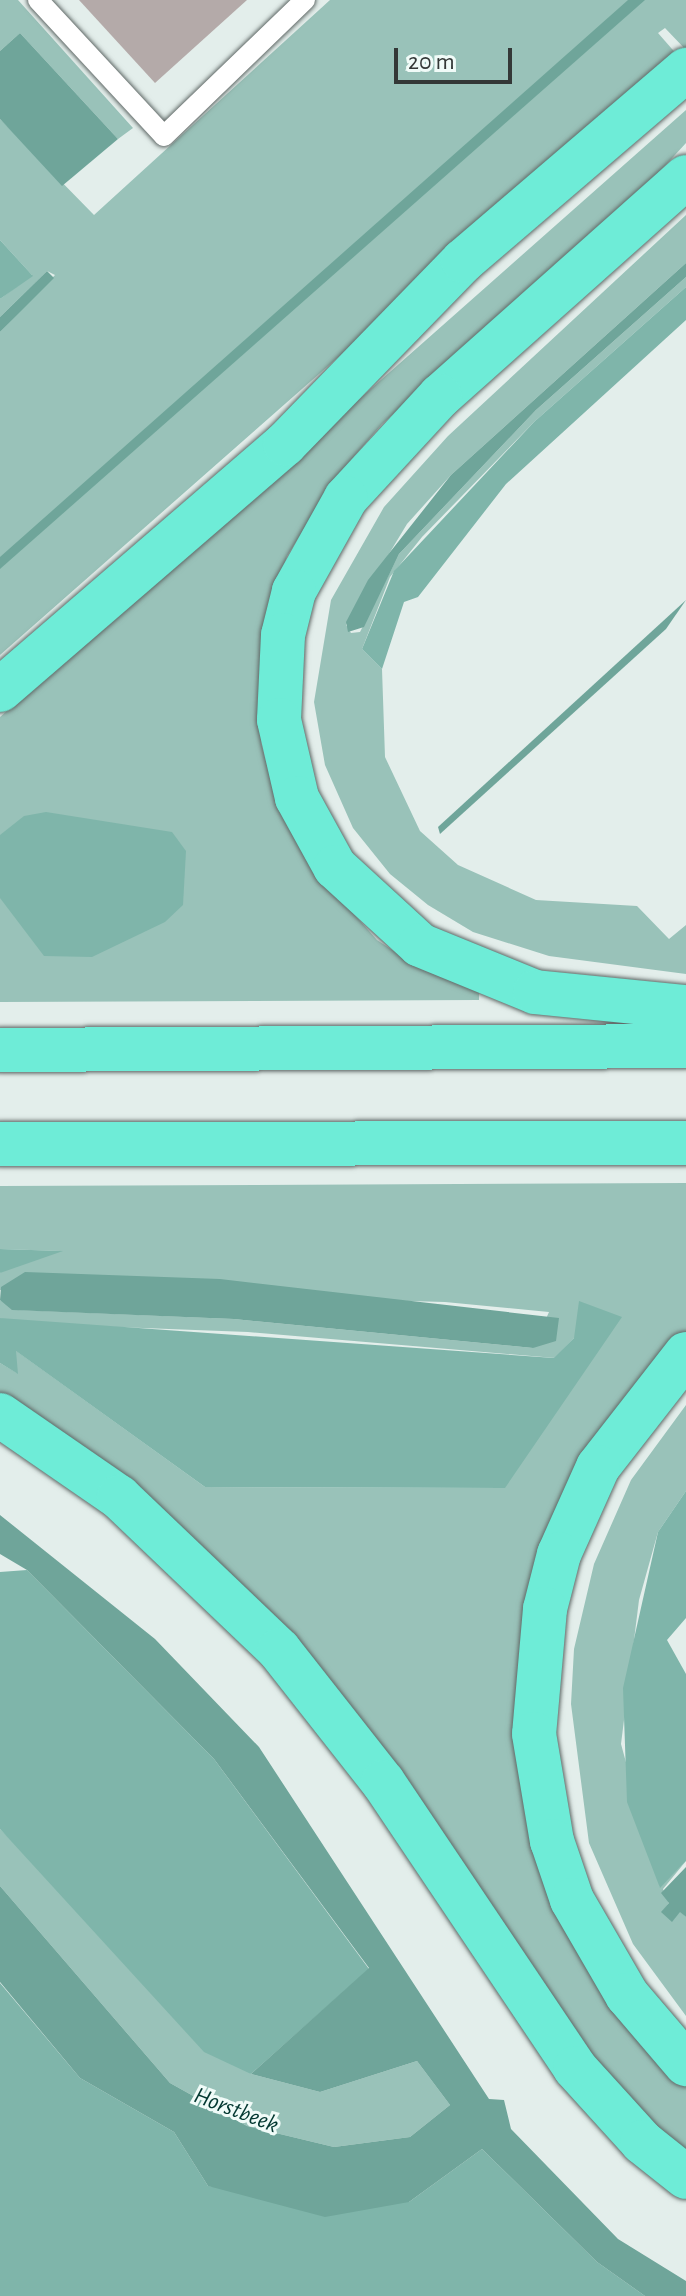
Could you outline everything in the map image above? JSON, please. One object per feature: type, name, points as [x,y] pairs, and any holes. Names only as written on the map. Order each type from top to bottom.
[{"type":"highway","points":[[0,690],[285,444],[380,354],[463,261],[686,70]]},
{"type":"highway","points":[[686,177],[440,396],[346,498],[294,591],[283,635],[279,720],[297,798],[320,844],[363,900],[420,945],[535,992],[686,1007]]},
{"type":"highway","points":[[0,1050],[686,1046]]},
{"type":"highway","points":[[0,1144],[686,1143]]},
{"type":"highway","points":[[686,1354],[598,1467],[559,1554],[541,1637],[534,1734],[552,1841],[572,1900],[627,1995],[686,2064]]},
{"type":"highway","points":[[0,1415],[119,1497],[279,1650],[383,1782],[575,2068],[642,2142],[686,2177]]},
{"type":"lane","points":[[38,0],[164,136],[305,0]]},
{"type":"shaded area","points":[[0,0],[18,0],[133,128],[118,139],[20,33],[0,51]]},
{"type":"shaded area","points":[[330,0],[686,0],[686,50],[665,28],[658,33],[679,57],[0,655],[0,332],[55,275],[47,271],[0,317],[0,299],[32,275],[0,240],[0,119],[94,215]]},
{"type":"shaded area","points":[[628,0],[645,0],[0,569],[0,557]]},
{"type":"shaded area","points":[[20,33],[118,139],[62,186],[0,119],[0,51]]},
{"type":"shaded area","points":[[686,110],[686,143],[638,195],[382,424],[338,475],[287,556],[262,634],[261,743],[278,806],[307,861],[377,940],[421,969],[479,992],[479,1000],[0,1002],[0,717]]},
{"type":"shaded area","points":[[686,215],[686,263],[451,475],[407,524],[346,625],[351,633],[360,632],[399,554],[536,410],[686,277],[686,287],[534,422],[422,537],[390,577],[362,649],[382,669],[385,757],[420,831],[458,865],[536,900],[637,906],[669,939],[686,925],[686,974],[549,956],[473,932],[428,905],[390,874],[353,828],[325,765],[314,702],[331,600],[384,507],[448,436]]},
{"type":"shaded area","points":[[0,240],[33,276],[0,299]]},
{"type":"shaded area","points":[[686,263],[686,277],[536,410],[399,554],[364,627],[348,632],[346,622],[368,580],[451,475]]},
{"type":"shaded area","points":[[47,271],[54,278],[0,332],[0,317]]},
{"type":"shaded area","points":[[686,287],[686,320],[506,484],[418,597],[404,602],[382,669],[362,649],[394,571],[534,422]]},
{"type":"shaded area","points":[[686,600],[666,629],[440,834],[438,827]]},
{"type":"shaded area","points":[[46,812],[172,832],[186,851],[183,905],[165,922],[92,957],[44,956],[0,898],[0,835],[24,816]]},
{"type":"shaded area","points":[[686,1183],[686,1335],[602,1434],[530,1800],[686,2081],[686,2159],[612,2089],[429,1824],[0,1398],[0,1363],[17,1373],[15,1350],[205,1487],[504,1488],[594,1355],[574,1338],[555,1358],[248,1332],[11,1323],[0,1318],[0,1300],[18,1310],[234,1319],[533,1348],[549,1312],[445,1302],[0,1290],[0,1273],[9,1266],[61,1251],[0,1249],[0,1186]]},
{"type":"shaded area","points":[[0,1249],[63,1251],[0,1273]]},
{"type":"shaded area","points":[[25,1272],[220,1279],[559,1318],[556,1341],[533,1348],[234,1319],[12,1310],[0,1300],[1,1287]]},
{"type":"shaded area","points":[[579,1301],[622,1317],[505,1488],[205,1487],[16,1351],[18,1374],[0,1363],[0,1318],[554,1358],[574,1338]]},
{"type":"shaded area","points":[[686,1405],[686,1491],[658,1532],[639,1600],[621,1744],[660,1887],[686,1861],[663,1889],[669,1903],[662,1912],[672,1921],[680,1911],[686,1917],[686,2016],[633,1944],[589,1843],[571,1704],[574,1649],[594,1564],[631,1480]]},
{"type":"shaded area","points":[[686,1491],[686,1618],[667,1640],[686,1674],[686,1861],[660,1888],[627,1802],[623,1688],[658,1532]]},
{"type":"shaded area","points":[[0,1515],[155,1639],[259,1747],[489,2099],[504,2100],[511,2129],[618,2239],[686,2281],[686,2296],[645,2296],[597,2262],[482,2149],[409,2202],[325,2217],[208,2186],[174,2132],[80,2078],[0,1982],[0,1886],[170,2083],[247,2126],[334,2147],[410,2137],[450,2105],[417,2061],[320,2092],[251,2074],[369,1968],[214,1759],[27,1570],[0,1554]]},
{"type":"shaded area","points":[[27,1570],[214,1759],[369,1969],[251,2074],[204,2052],[0,1829],[0,1572]]},
{"type":"shaded area","points":[[0,1829],[251,2074],[320,2092],[417,2061],[450,2105],[410,2137],[334,2147],[247,2126],[170,2083],[0,1886]]},
{"type":"shaded area","points":[[686,1867],[686,1917],[680,1912],[672,1922],[661,1912],[669,1903],[661,1893]]},
{"type":"shaded area","points":[[0,1983],[80,2078],[174,2132],[208,2186],[409,2202],[482,2149],[597,2262],[645,2296],[0,2296]]},
{"type":"building","points":[[79,0],[247,0],[155,83]]},
{"type":"water label","name":"Horstbeek","points":[[236,2111]]}]
